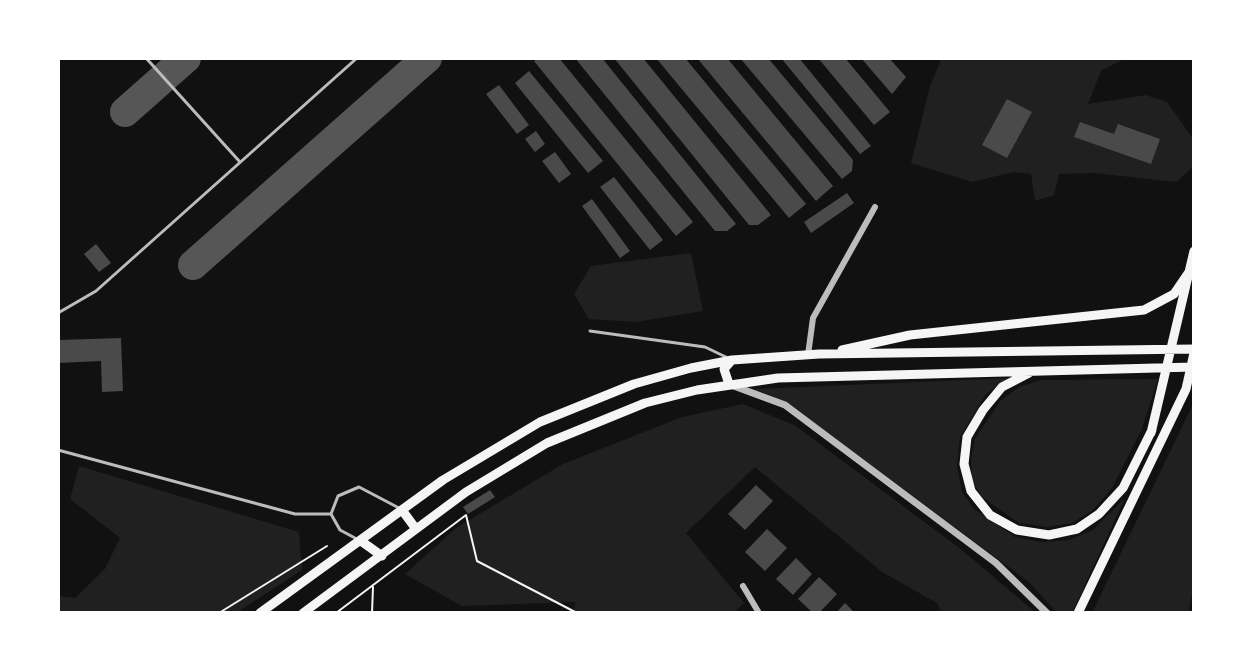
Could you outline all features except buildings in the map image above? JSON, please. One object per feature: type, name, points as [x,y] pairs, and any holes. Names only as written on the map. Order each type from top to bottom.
[{"type":"main road","points":[[1130,506],[1152,430],[1194,251]]},
{"type":"main road","points":[[819,354],[910,335],[1144,310],[1174,294],[1189,272]]},
{"type":"main road","points":[[260,613],[443,480],[540,422],[634,384],[691,368],[732,360],[819,354],[1140,348],[1194,351],[1186,389],[1078,613]]},
{"type":"main road","points":[[729,384],[724,369],[732,360]]},
{"type":"main road","points":[[303,613],[455,498],[547,443],[645,403],[697,390],[778,378],[1194,367]]},
{"type":"main road","points":[[691,368],[701,372],[703,381],[697,390]]},
{"type":"main road","points":[[1033,371],[1002,387],[983,410],[967,437],[964,464],[971,491],[990,515],[1017,530],[1049,535],[1077,529],[1099,514],[1123,488],[1152,430]]},
{"type":"main road","points":[[402,510],[416,529]]},
{"type":"main road","points":[[361,541],[382,556]]},
{"type":"street","points":[[808,355],[813,318],[875,207]]},
{"type":"street","points":[[729,384],[785,405],[996,563],[1047,613]]},
{"type":"street","points":[[743,586],[759,613]]},
{"type":"lane","points":[[146,58],[240,162]]},
{"type":"lane","points":[[58,313],[96,291],[357,58]]},
{"type":"lane","points":[[590,331],[705,347],[732,360]]},
{"type":"lane","points":[[58,450],[295,514],[331,514]]},
{"type":"lane","points":[[331,514],[338,496],[359,487],[402,510]]},
{"type":"lane","points":[[331,514],[340,530],[361,541]]},
{"type":"path","points":[[455,498],[466,515],[477,561],[577,613]]},
{"type":"path","points":[[336,613],[466,515]]},
{"type":"path","points":[[219,613],[327,546]]},
{"type":"path","points":[[372,613],[373,586]]},
{"type":"shaded area","points":[[942,58],[1125,58],[1101,71],[1088,104],[1146,95],[1167,102],[1194,140],[1194,166],[1176,182],[1094,173],[1059,174],[1054,195],[1035,201],[1031,174],[1013,172],[972,182],[911,163],[930,86]]},
{"type":"shaded area","points":[[691,253],[703,311],[635,322],[589,319],[574,294],[591,266]]},
{"type":"shaded area","points":[[1011,378],[986,394],[960,437],[957,466],[962,492],[974,509],[1015,537],[1042,542],[1069,540],[1093,530],[1125,498],[1072,613],[1057,613],[1029,582],[787,403],[755,389]]},
{"type":"shaded area","points":[[1158,379],[1142,429],[1112,488],[1092,511],[1072,523],[1047,527],[1019,523],[982,497],[972,480],[971,458],[975,439],[1000,401],[1019,387],[1041,380]]},
{"type":"shaded area","points":[[1194,402],[1194,586],[1188,613],[1092,613]]},
{"type":"shaded area","points":[[743,404],[796,426],[962,550],[1036,613],[942,613],[937,603],[882,572],[755,467],[686,533],[744,603],[733,613],[574,613],[575,602],[462,606],[405,574],[456,528],[563,464],[682,417]]},
{"type":"shaded area","points":[[79,466],[299,532],[302,570],[236,613],[58,613],[58,596],[75,598],[105,569],[120,538],[70,499]]},
{"type":"taxiway","points":[[125,112],[186,58]]},
{"type":"taxiway","points":[[193,265],[427,58]]}]
